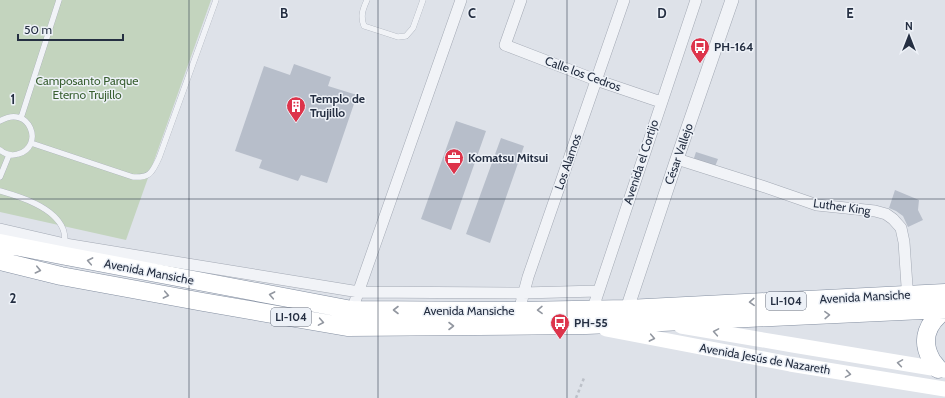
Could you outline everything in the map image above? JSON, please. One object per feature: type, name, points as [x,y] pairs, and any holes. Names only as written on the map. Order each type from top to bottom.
[{"type":"highway","name":"Avenida Mansiche","points":[[0,242],[66,250],[142,263],[352,310],[518,318]]},
{"type":"highway","name":"Avenida Mansiche","points":[[0,261],[61,276],[202,302],[347,326],[518,318],[589,317],[662,322],[908,303],[945,293]]},
{"type":"highway","points":[[137,290],[142,263]]},
{"type":"highway","name":"Avenida Mansiche","points":[[589,317],[627,309],[908,303],[945,309]]},
{"type":"highway","points":[[942,369],[931,359],[927,348],[926,337],[936,316],[945,309]]},
{"type":"main road","name":"Avenida Jesús de Nazareth","points":[[627,309],[662,322],[793,346],[942,369]]},
{"type":"main road","name":"Avenida Jesús de Nazareth","points":[[589,317],[790,364],[945,389]]},
{"type":"street","points":[[352,310],[461,0]]},
{"type":"street","name":"Calle los Cedros","points":[[522,0],[505,45],[596,80],[661,102]]},
{"type":"street","name":"Los Alamos","points":[[518,318],[523,293],[624,0]]},
{"type":"street","name":"Avenida el Cortijo","points":[[589,317],[696,0]]},
{"type":"street","name":"César Vallejo","points":[[627,309],[732,0]]},
{"type":"street","name":"Luther King","points":[[677,159],[817,205],[875,211],[886,214],[901,228],[904,242],[908,303]]},
{"type":"street","points":[[0,228],[66,250]]},
{"type":"street","points":[[142,263],[359,292],[523,293],[598,291]]},
{"type":"lane","points":[[21,118],[58,0]]},
{"type":"lane","points":[[31,143],[133,178],[142,177],[152,172],[159,158],[216,0]]},
{"type":"lane","points":[[367,0],[363,10],[362,20],[364,26],[398,37],[406,36],[413,28],[423,0]]},
{"type":"lane","points":[[0,121],[6,117],[13,116],[21,118],[27,122],[31,128],[32,136],[31,143],[22,153],[9,155],[0,150]]},
{"type":"lane","points":[[0,177],[9,155]]},
{"type":"lane","points":[[0,191],[18,196],[50,213],[61,224],[64,231],[66,250]]},
{"type":"path","points":[[576,398],[584,378]]},
{"type":"green space","name":"Camposanto Parque Eterno Trujillo","points":[[0,0],[211,0],[126,240],[0,212]]},
{"type":"building","name":"Templo de Trujillo","points":[[294,64],[331,77],[328,86],[357,95],[327,183],[301,175],[298,181],[259,168],[262,160],[235,151],[264,66],[290,75]]},
{"type":"building","name":"Komatsu Mitsui","points":[[456,121],[486,131],[451,230],[421,219]]},
{"type":"building","name":"Komatsu Mitsui","points":[[501,138],[524,146],[490,243],[466,234]]},
{"type":"building","points":[[696,152],[718,159],[714,169],[693,161]]},
{"type":"building","points":[[895,190],[919,200],[918,210],[923,220],[908,227],[903,216],[889,208]]},
{"type":"place","name":"PH-164","points":[[700,64]]},
{"type":"place","name":"Templo de Trujillo","points":[[296,123]]},
{"type":"place","name":"Komatsu Mitsui","points":[[454,175]]},
{"type":"place","name":"PH-55","points":[[560,340]]}]
